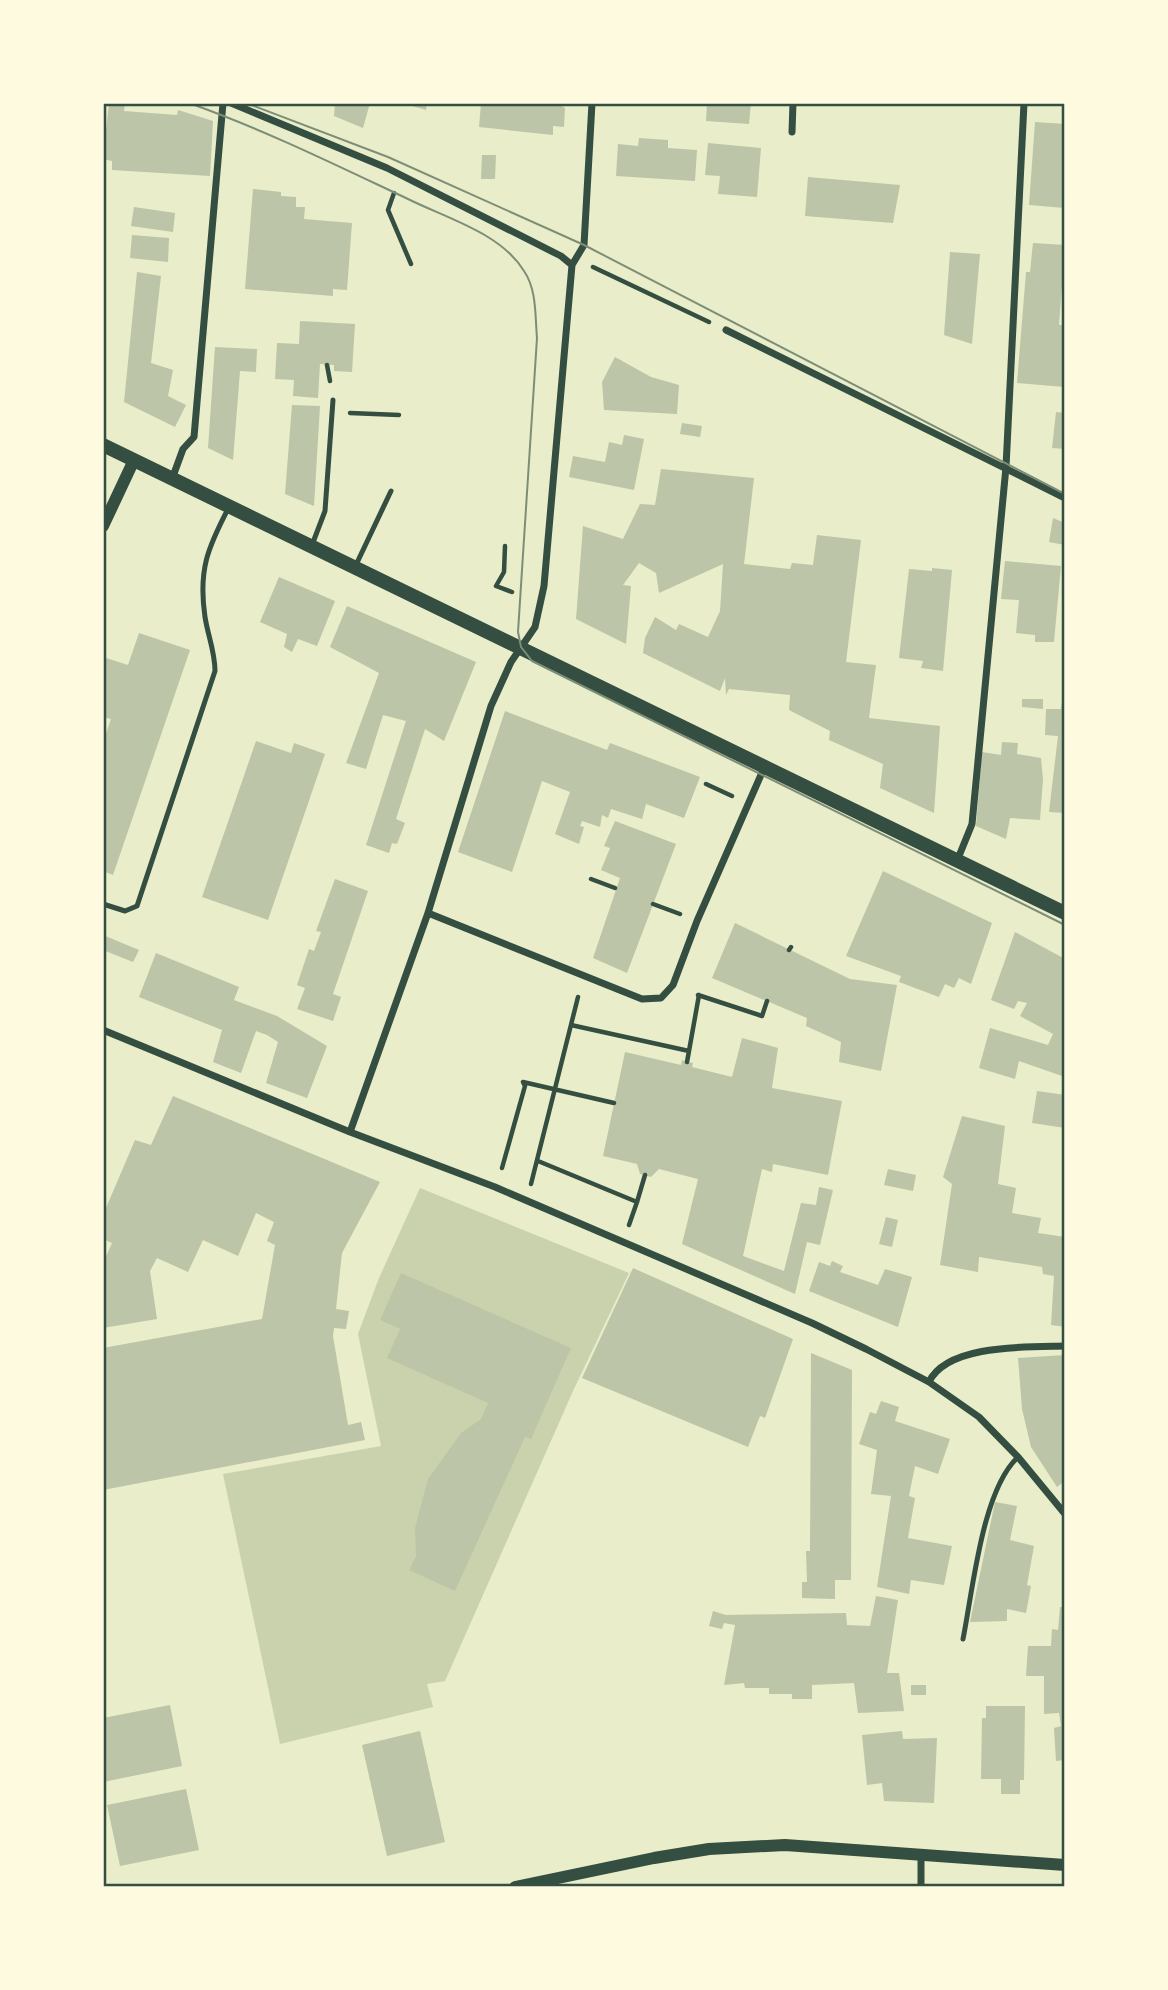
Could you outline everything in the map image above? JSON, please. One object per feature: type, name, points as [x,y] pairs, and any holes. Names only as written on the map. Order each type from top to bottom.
[{"type":"main road","points":[[103,445],[1065,913]]},
{"type":"street","points":[[172,479],[183,449],[194,437],[223,103]]},
{"type":"street","points":[[231,103],[402,176],[561,256],[572,265]]},
{"type":"street","points":[[350,1132],[428,913],[491,706],[521,647],[535,627],[544,586],[572,265],[584,245],[592,103]]},
{"type":"street","points":[[792,132],[793,103]]},
{"type":"street","points":[[957,861],[972,824],[1006,467],[1024,103]]},
{"type":"street","points":[[726,330],[1065,498]]},
{"type":"street","points":[[103,526],[134,460]]},
{"type":"street","points":[[428,913],[642,999],[661,998],[673,985],[697,921],[764,768]]},
{"type":"street","points":[[103,1030],[350,1132],[472,1178],[812,1323],[929,1382],[979,1417],[1065,1514]]},
{"type":"street","points":[[929,1382],[938,1367],[952,1358],[979,1352],[1065,1346]]},
{"type":"street","points":[[515,1887],[709,1849],[785,1845],[853,1847],[921,1856],[1065,1865]]},
{"type":"street","points":[[921,1856],[921,1887]]},
{"type":"lane","points":[[312,547],[325,511],[333,400]]},
{"type":"lane","points":[[355,568],[391,491]]},
{"type":"lane","points":[[103,904],[125,911],[137,906],[215,671],[215,653],[205,618],[203,566],[207,548],[230,506]]},
{"type":"lane","points":[[963,1639],[991,1505],[1004,1469],[1017,1457]]},
{"type":"path","points":[[402,176],[388,210],[411,264]]},
{"type":"path","points":[[572,265],[598,269],[726,330]]},
{"type":"path","points":[[332,411],[398,415]]},
{"type":"path","points":[[505,546],[504,572],[496,586],[512,592]]},
{"type":"path","points":[[591,879],[615,888]]},
{"type":"path","points":[[653,904],[697,921]]},
{"type":"path","points":[[673,985],[762,1016],[767,1001]]},
{"type":"path","points":[[687,1062],[699,995]]},
{"type":"path","points":[[531,1184],[579,997]]},
{"type":"path","points":[[571,1025],[690,1051]]},
{"type":"path","points":[[501,1172],[525,1086],[523,1082],[614,1103]]},
{"type":"path","points":[[538,1161],[637,1202]]},
{"type":"path","points":[[631,1220],[645,1175]]},
{"type":"green space","points":[[420,1188],[629,1273],[573,1391],[445,1681],[427,1684],[433,1707],[280,1744],[223,1474],[381,1446],[358,1334],[379,1278]]},
{"type":"building","points":[[109,103],[125,103],[124,111],[177,115],[178,110],[213,121],[210,176],[112,170],[112,161],[103,159]]},
{"type":"building","points":[[335,103],[370,103],[363,128],[334,116]]},
{"type":"building","points":[[402,103],[427,103],[426,110]]},
{"type":"building","points":[[481,103],[556,103],[565,108],[564,127],[553,126],[553,135],[479,127]]},
{"type":"building","points":[[707,103],[751,103],[749,124],[706,121]]},
{"type":"building","points":[[1035,122],[1065,124],[1065,208],[1029,205]]},
{"type":"building","points":[[639,138],[668,140],[668,148],[697,150],[695,181],[616,176],[618,144],[638,146]]},
{"type":"building","points":[[708,143],[761,148],[757,197],[718,194],[720,176],[705,175]]},
{"type":"building","points":[[482,155],[496,155],[495,179],[481,179]]},
{"type":"building","points":[[808,177],[900,185],[893,223],[805,216]]},
{"type":"building","points":[[253,189],[281,192],[281,196],[296,197],[296,207],[305,207],[304,219],[352,223],[347,290],[333,289],[333,296],[245,289]]},
{"type":"building","points":[[134,207],[175,213],[173,232],[131,226]]},
{"type":"building","points":[[132,235],[169,238],[168,262],[130,258]]},
{"type":"building","points":[[1033,243],[1065,245],[1059,325],[1065,325],[1065,387],[1017,383],[1026,272],[1030,272]]},
{"type":"building","points":[[950,252],[980,254],[972,344],[944,335]]},
{"type":"building","points":[[137,272],[161,276],[151,363],[173,370],[168,396],[186,405],[175,427],[124,402]]},
{"type":"building","points":[[300,321],[355,324],[352,372],[334,371],[334,365],[320,364],[318,398],[293,396],[294,380],[275,379],[277,343],[299,344]]},
{"type":"building","points":[[215,347],[257,349],[256,372],[240,371],[233,460],[208,448]]},
{"type":"building","points":[[615,357],[651,377],[679,385],[677,414],[604,410],[602,382]]},
{"type":"building","points":[[292,405],[320,406],[314,506],[285,494]]},
{"type":"building","points":[[1056,412],[1065,413],[1065,449],[1052,448]]},
{"type":"building","points":[[682,423],[702,426],[700,437],[680,434]]},
{"type":"building","points":[[624,435],[644,439],[634,490],[569,477],[573,456],[605,462],[609,442],[622,445]]},
{"type":"building","points":[[661,469],[754,478],[744,564],[790,569],[792,563],[813,565],[817,535],[861,540],[846,662],[876,665],[869,718],[940,726],[934,813],[880,788],[883,764],[829,740],[830,731],[789,710],[790,695],[729,689],[726,695],[725,678],[720,691],[643,653],[645,638],[655,617],[676,630],[679,624],[708,637],[720,611],[723,564],[659,593],[656,573],[639,563],[623,585],[631,586],[626,644],[576,619],[583,526],[623,539],[640,504],[655,505]]},
{"type":"building","points":[[1053,518],[1065,523],[1065,545],[1049,542]]},
{"type":"building","points":[[1005,561],[1061,566],[1054,642],[1035,642],[1035,635],[1016,633],[1019,600],[1001,599]]},
{"type":"building","points":[[932,568],[952,570],[943,671],[921,668],[923,661],[899,658],[909,569],[932,571]]},
{"type":"building","points":[[279,577],[335,601],[317,646],[298,639],[292,652],[284,647],[287,634],[260,622]]},
{"type":"building","points":[[347,606],[476,662],[444,741],[425,729],[396,819],[405,823],[397,844],[392,843],[389,853],[366,845],[406,721],[383,715],[366,769],[346,763],[379,673],[330,647]]},
{"type":"building","points":[[139,633],[190,650],[113,875],[103,871],[103,742],[111,719],[103,717],[103,666],[106,658],[128,665]]},
{"type":"building","points":[[1022,699],[1043,699],[1043,709],[1022,707]]},
{"type":"building","points":[[1062,701],[1065,701],[1065,813],[1049,812],[1058,736],[1045,735],[1046,709],[1061,709]]},
{"type":"building","points":[[505,711],[607,750],[610,743],[700,777],[684,818],[646,804],[642,819],[611,809],[608,818],[602,815],[600,827],[582,821],[580,826],[584,827],[579,844],[555,834],[570,792],[542,781],[512,872],[458,852]]},
{"type":"building","points":[[256,741],[291,753],[294,743],[325,754],[268,920],[202,897]]},
{"type":"building","points":[[1002,742],[1018,743],[1017,754],[1041,758],[1043,779],[1040,820],[1010,818],[1006,839],[976,826],[982,752],[1001,755]]},
{"type":"building","points":[[615,821],[676,844],[627,973],[593,958],[620,878],[601,870],[610,848],[604,846]]},
{"type":"building","points":[[883,871],[992,923],[971,984],[959,978],[954,988],[945,984],[939,997],[899,982],[901,976],[846,956]]},
{"type":"building","points":[[335,879],[368,891],[333,994],[341,997],[333,1021],[297,1009],[305,988],[297,985],[309,949],[314,951],[321,932],[316,931]]},
{"type":"building","points":[[735,923],[850,979],[897,985],[881,1071],[839,1062],[841,1042],[806,1026],[807,1018],[712,978]]},
{"type":"building","points":[[1015,932],[1065,959],[1062,1076],[1019,1061],[1015,1079],[979,1068],[990,1028],[1048,1045],[1053,1034],[1020,1016],[1027,1003],[1018,1001],[1014,1009],[991,1000]]},
{"type":"building","points":[[103,935],[139,950],[133,962],[103,950]]},
{"type":"building","points":[[156,953],[239,987],[234,1000],[277,1016],[327,1046],[307,1098],[266,1083],[278,1042],[267,1035],[256,1031],[241,1073],[213,1062],[222,1030],[139,997]]},
{"type":"building","points":[[742,1038],[778,1048],[772,1088],[842,1101],[828,1175],[773,1164],[772,1172],[762,1169],[743,1256],[784,1271],[801,1203],[816,1205],[819,1187],[833,1190],[820,1245],[807,1242],[795,1294],[682,1244],[698,1179],[659,1169],[651,1177],[640,1174],[637,1164],[603,1156],[625,1052],[681,1065],[682,1060],[693,1063],[692,1067],[732,1077]]},
{"type":"building","points":[[1037,1091],[1065,1095],[1065,1128],[1032,1123]]},
{"type":"building","points":[[173,1096],[380,1182],[342,1253],[336,1309],[349,1311],[346,1329],[334,1328],[333,1336],[348,1425],[361,1422],[365,1440],[103,1490],[103,1348],[262,1319],[275,1245],[267,1241],[274,1222],[256,1213],[238,1256],[203,1240],[188,1272],[157,1258],[150,1271],[157,1319],[103,1328],[103,1263],[112,1243],[103,1239],[103,1215],[135,1140],[151,1145]]},
{"type":"building","points":[[962,1116],[1005,1126],[998,1184],[1016,1188],[1012,1213],[1041,1218],[1038,1233],[1065,1237],[1065,1327],[1051,1325],[1054,1276],[1043,1274],[1042,1267],[979,1257],[978,1272],[940,1265],[952,1184],[943,1177]]},
{"type":"building","points":[[888,1169],[916,1175],[913,1191],[884,1185]]},
{"type":"building","points":[[886,1217],[898,1220],[892,1247],[879,1244]]},
{"type":"building","points":[[832,1261],[843,1266],[840,1272],[878,1285],[885,1269],[912,1277],[898,1327],[809,1291],[819,1262],[830,1266]]},
{"type":"building","points":[[633,1268],[793,1339],[765,1418],[760,1416],[748,1447],[582,1378]]},
{"type":"building","points":[[401,1273],[571,1348],[531,1439],[525,1437],[455,1591],[409,1570],[416,1556],[415,1528],[428,1479],[461,1433],[481,1419],[488,1403],[387,1358],[400,1329],[380,1320]]},
{"type":"building","points":[[811,1353],[852,1370],[851,1580],[835,1580],[835,1599],[802,1598],[802,1582],[807,1582],[806,1551],[810,1551]]},
{"type":"building","points":[[1065,1355],[1065,1481],[1057,1487],[1031,1447],[1022,1409],[1018,1358]]},
{"type":"building","points":[[881,1401],[899,1407],[895,1421],[950,1439],[938,1474],[915,1466],[909,1496],[915,1498],[908,1538],[952,1546],[944,1585],[911,1580],[909,1594],[877,1587],[891,1496],[871,1494],[877,1450],[859,1444],[870,1412],[876,1414]]},
{"type":"building","points":[[995,1502],[1017,1506],[1010,1540],[1034,1546],[1027,1585],[1031,1586],[1026,1613],[1007,1609],[1007,1621],[970,1622]]},
{"type":"building","points":[[876,1596],[898,1600],[887,1673],[899,1673],[904,1711],[858,1713],[854,1683],[812,1685],[812,1699],[792,1699],[792,1694],[769,1694],[769,1688],[745,1688],[744,1683],[724,1685],[735,1625],[724,1623],[722,1629],[709,1626],[713,1611],[726,1615],[846,1613],[847,1625],[870,1626]]},
{"type":"building","points":[[1060,1607],[1065,1607],[1065,1760],[1056,1761],[1054,1728],[1061,1726],[1059,1713],[1044,1714],[1044,1676],[1026,1676],[1028,1646],[1051,1646],[1052,1629],[1058,1630]]},
{"type":"building","points":[[911,1685],[926,1685],[926,1695],[911,1695]]},
{"type":"building","points":[[170,1705],[182,1766],[103,1782],[103,1718]]},
{"type":"building","points":[[986,1706],[1025,1706],[1024,1780],[1020,1780],[1020,1794],[1001,1794],[1001,1779],[981,1779],[982,1718],[986,1718]]},
{"type":"building","points":[[420,1731],[445,1842],[387,1856],[362,1745]]},
{"type":"building","points":[[902,1731],[903,1739],[937,1738],[934,1803],[884,1801],[882,1783],[867,1785],[862,1735]]},
{"type":"building","points":[[186,1789],[199,1850],[120,1866],[107,1805]]},
{"type":"tram line","points":[[189,103],[273,136],[472,228],[502,246],[524,271],[533,295],[537,338],[518,632],[521,647],[532,661],[1065,925]]},
{"type":"tram line","points":[[246,103],[388,157],[584,245],[1065,494]]}]
